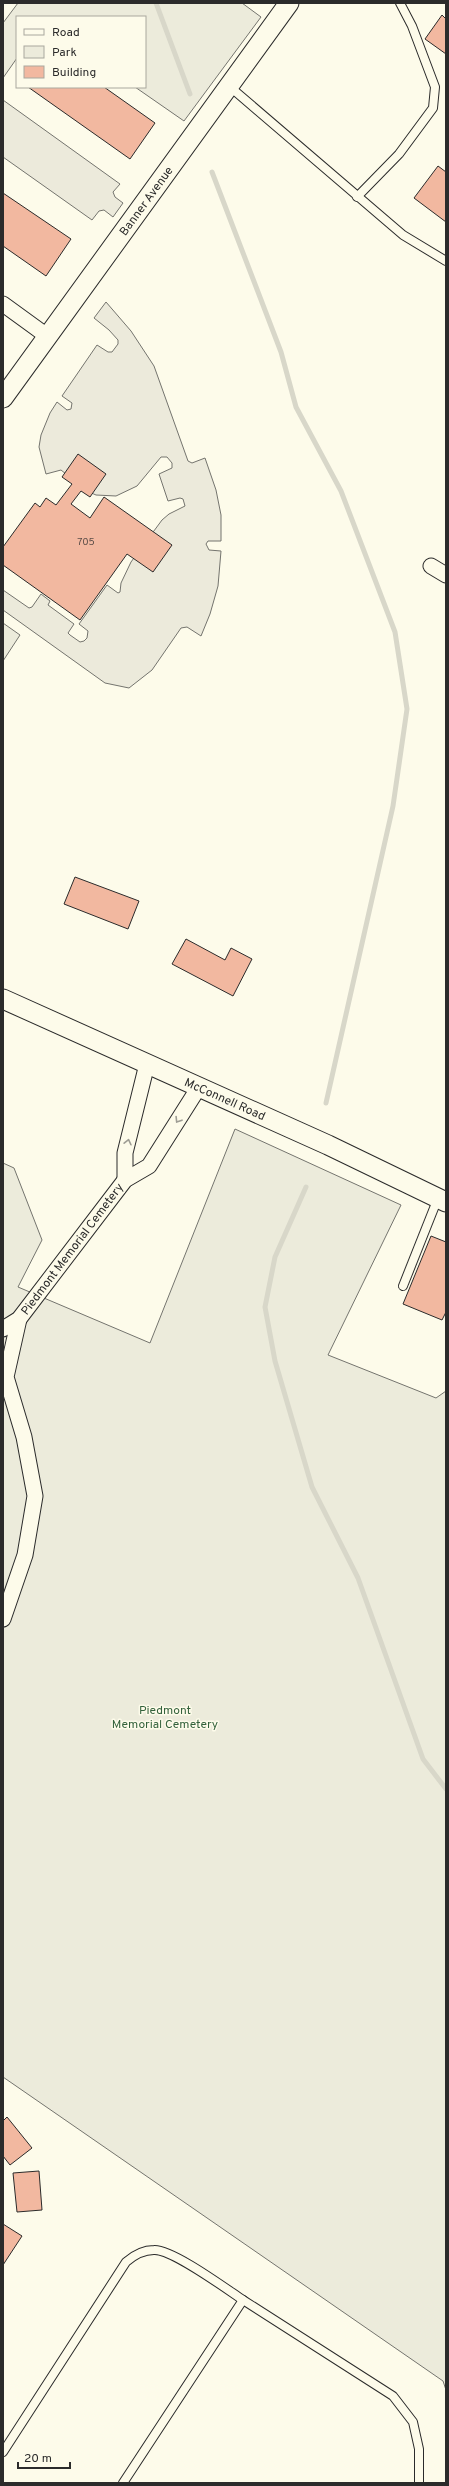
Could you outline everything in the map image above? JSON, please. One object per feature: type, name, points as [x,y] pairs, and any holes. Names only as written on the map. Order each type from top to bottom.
[{"type":"street","name":"Banner Avenue","points":[[3,398],[47,336],[82,291],[289,3]]},
{"type":"street","points":[[3,304],[47,336]]},
{"type":"street","points":[[431,566],[446,575]]},
{"type":"street","name":"McConnell Road","points":[[3,999],[199,1087],[442,1200]]},
{"type":"street","points":[[125,1180],[125,1152],[147,1064]]},
{"type":"street","name":"Piedmont Memorial Cemetery","points":[[3,1329],[19,1319],[125,1180],[150,1166],[199,1087]]},
{"type":"street","name":"Piedmont Memorial Cemetery","points":[[3,1619],[25,1554],[35,1496],[24,1437],[6,1377],[19,1319]]},
{"type":"lane","points":[[357,197],[399,154],[433,108],[435,87],[412,26],[400,5]]},
{"type":"lane","points":[[229,86],[403,235],[446,261]]},
{"type":"lane","points":[[403,1286],[442,1200]]},
{"type":"lane","points":[[3,2452],[126,2262],[137,2253],[154,2249],[177,2257],[393,2396],[413,2422],[418,2449],[419,2483]]},
{"type":"lane","points":[[123,2483],[243,2300]]},
{"type":"green space","points":[[18,3],[242,3],[261,17],[184,121],[136,88],[146,88],[146,16],[16,16],[16,59],[3,78],[3,23]]},
{"type":"green space","points":[[3,623],[20,635],[3,661]]},
{"type":"green space","points":[[235,1129],[401,1205],[328,1355],[436,1398],[446,1391],[446,2390],[443,2381],[3,2077],[3,1163],[14,1168],[42,1240],[18,1287],[150,1343]]},
{"type":"shaded area","points":[[3,100],[120,184],[113,192],[115,197],[123,203],[113,217],[104,210],[99,211],[92,220],[3,157]]},
{"type":"shaded area","points":[[106,302],[131,331],[154,366],[188,461],[192,463],[205,458],[216,490],[221,515],[221,541],[208,541],[206,544],[209,550],[221,551],[218,586],[210,614],[201,636],[187,627],[181,628],[152,670],[129,688],[105,683],[3,610],[3,590],[29,608],[32,607],[41,594],[50,601],[48,605],[74,624],[68,633],[80,642],[84,641],[87,638],[88,631],[79,624],[107,585],[118,593],[120,592],[121,583],[131,562],[162,520],[169,514],[185,506],[183,499],[180,498],[168,501],[159,474],[172,468],[172,463],[167,457],[161,457],[137,486],[116,496],[96,495],[87,491],[61,470],[46,474],[39,447],[41,435],[50,413],[57,402],[67,410],[71,409],[72,403],[62,396],[97,345],[108,352],[112,352],[118,344],[118,340],[109,330],[94,318]]},
{"type":"building","points":[[442,15],[446,19],[446,54],[425,39]]},
{"type":"building","points":[[29,88],[105,88],[155,123],[130,159]]},
{"type":"building","points":[[438,166],[446,172],[446,222],[414,198]]},
{"type":"building","points":[[3,193],[71,239],[46,276],[3,246]]},
{"type":"building","points":[[78,454],[106,474],[90,497],[81,491],[71,504],[90,518],[104,497],[172,545],[153,572],[127,554],[80,620],[3,565],[3,547],[35,503],[40,507],[46,498],[56,505],[72,484],[62,477]]},
{"type":"building","points":[[75,877],[139,901],[128,929],[64,904]]},
{"type":"building","points":[[186,939],[225,960],[231,948],[252,959],[233,996],[172,964]]},
{"type":"building","points":[[431,1236],[446,1242],[446,1312],[442,1320],[403,1304]]},
{"type":"building","points":[[7,2117],[32,2148],[10,2165],[3,2156],[3,2121]]},
{"type":"building","points":[[39,2171],[42,2210],[17,2212],[13,2173]]},
{"type":"building","points":[[3,2224],[22,2236],[3,2265]]},
{"type":"waterway","points":[[156,3],[190,94]]},
{"type":"waterway","points":[[212,172],[281,352],[296,407],[341,491],[395,632],[407,709],[393,806],[326,1103]]},
{"type":"waterway","points":[[306,1187],[275,1257],[265,1307],[275,1361],[312,1487],[358,1578],[423,1759],[446,1789]]}]
